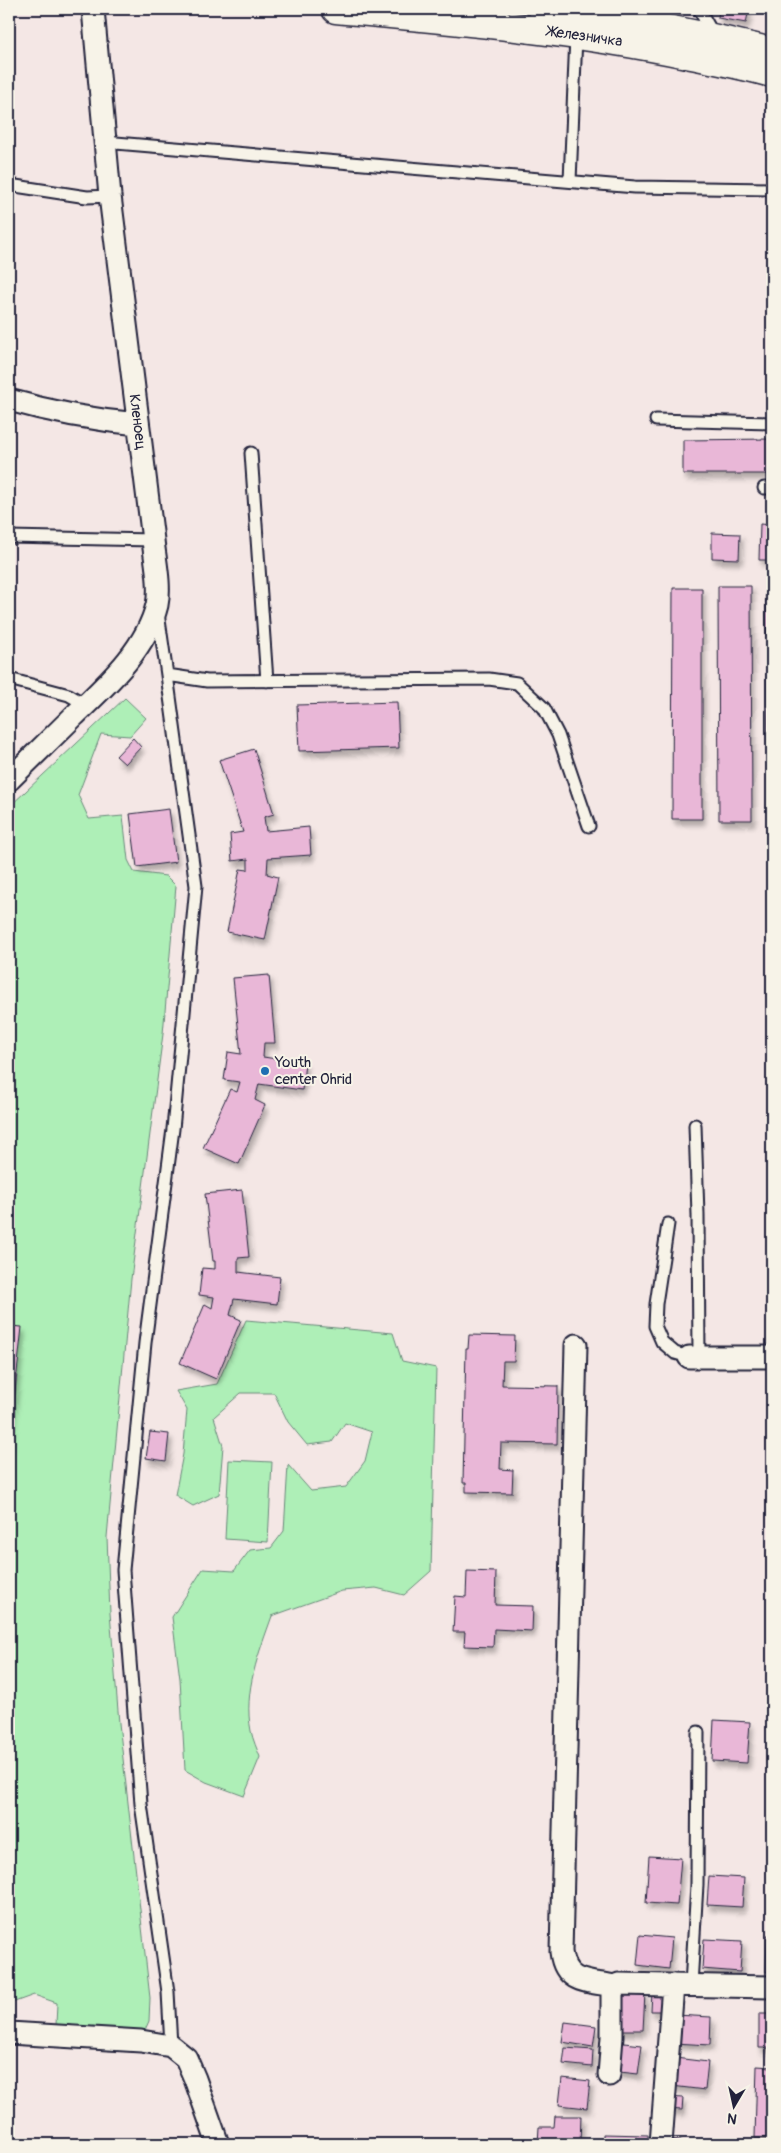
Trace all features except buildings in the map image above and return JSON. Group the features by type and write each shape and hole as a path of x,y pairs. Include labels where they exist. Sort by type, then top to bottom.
{"main road":[{"name":"Железничка","path":"336,9 525,28 642,44 772,73"},
{"name":"Железничка","path":"555,10 612,18 715,38 772,52"}],"street":[{"name":"Кленоец","path":"9,780 113,678 145,633 157,604 158,584 110,196 92,9"},
{"path":"9,400 45,411 138,424"},
{"path":"576,1345 562,1965 574,1979 615,1986 619,1984 772,1987"},
{"path":"694,1357 772,1357"},
{"path":"661,2144 682,1985"},
{"path":"609,2074 612,2037 612,1990 615,1986"},
{"path":"9,2033 141,2041 171,2046 186,2058 218,2144"}],"lane":[{"path":"699,9 715,38"},
{"path":"570,181 576,35"},
{"path":"104,142 635,187 772,189"},
{"path":"9,185 87,197 110,196"},
{"path":"656,420 772,422"},
{"path":"251,453 267,681"},
{"path":"9,537 153,540"},
{"path":"157,604 196,886 173,1129 145,1344 123,1570 141,1804 168,1992 171,2046"},
{"path":"167,675 207,681 488,680 516,683 544,708 558,735 589,826"},
{"path":"9,678 69,695 86,704"},
{"path":"668,1224 656,1304 655,1326 662,1342 675,1353 694,1357 698,1215 695,1124"},
{"path":"682,1985 697,1886 698,1732"}],"green space":[{"path":"125,698 146,718 130,736 101,734 78,795 89,819 123,816 128,860 134,872 166,876 176,886 163,1034 131,1279 107,1537 110,1613 119,1723 150,1998 149,2021 145,2030 56,2025 57,2003 34,1995 9,2004 9,807"},
{"path":"246,1320 393,1333 402,1361 436,1368 431,1571 404,1595 376,1588 342,1591 272,1616 258,1658 251,1687 249,1716 251,1731 260,1757 244,1796 206,1782 185,1770 180,1679 172,1617 203,1569 234,1571 250,1550 271,1548 284,1531 288,1465 311,1491 346,1487 365,1461 372,1432 345,1423 332,1442 307,1445 288,1422 274,1393 241,1393 214,1417 223,1446 219,1494 193,1506 175,1495 183,1454 187,1410 176,1391 217,1384"},
{"path":"229,1460 272,1462 268,1542 225,1539"}],"place":[{"name":"Youth center Ohrid","path":"265,1071"}]}
